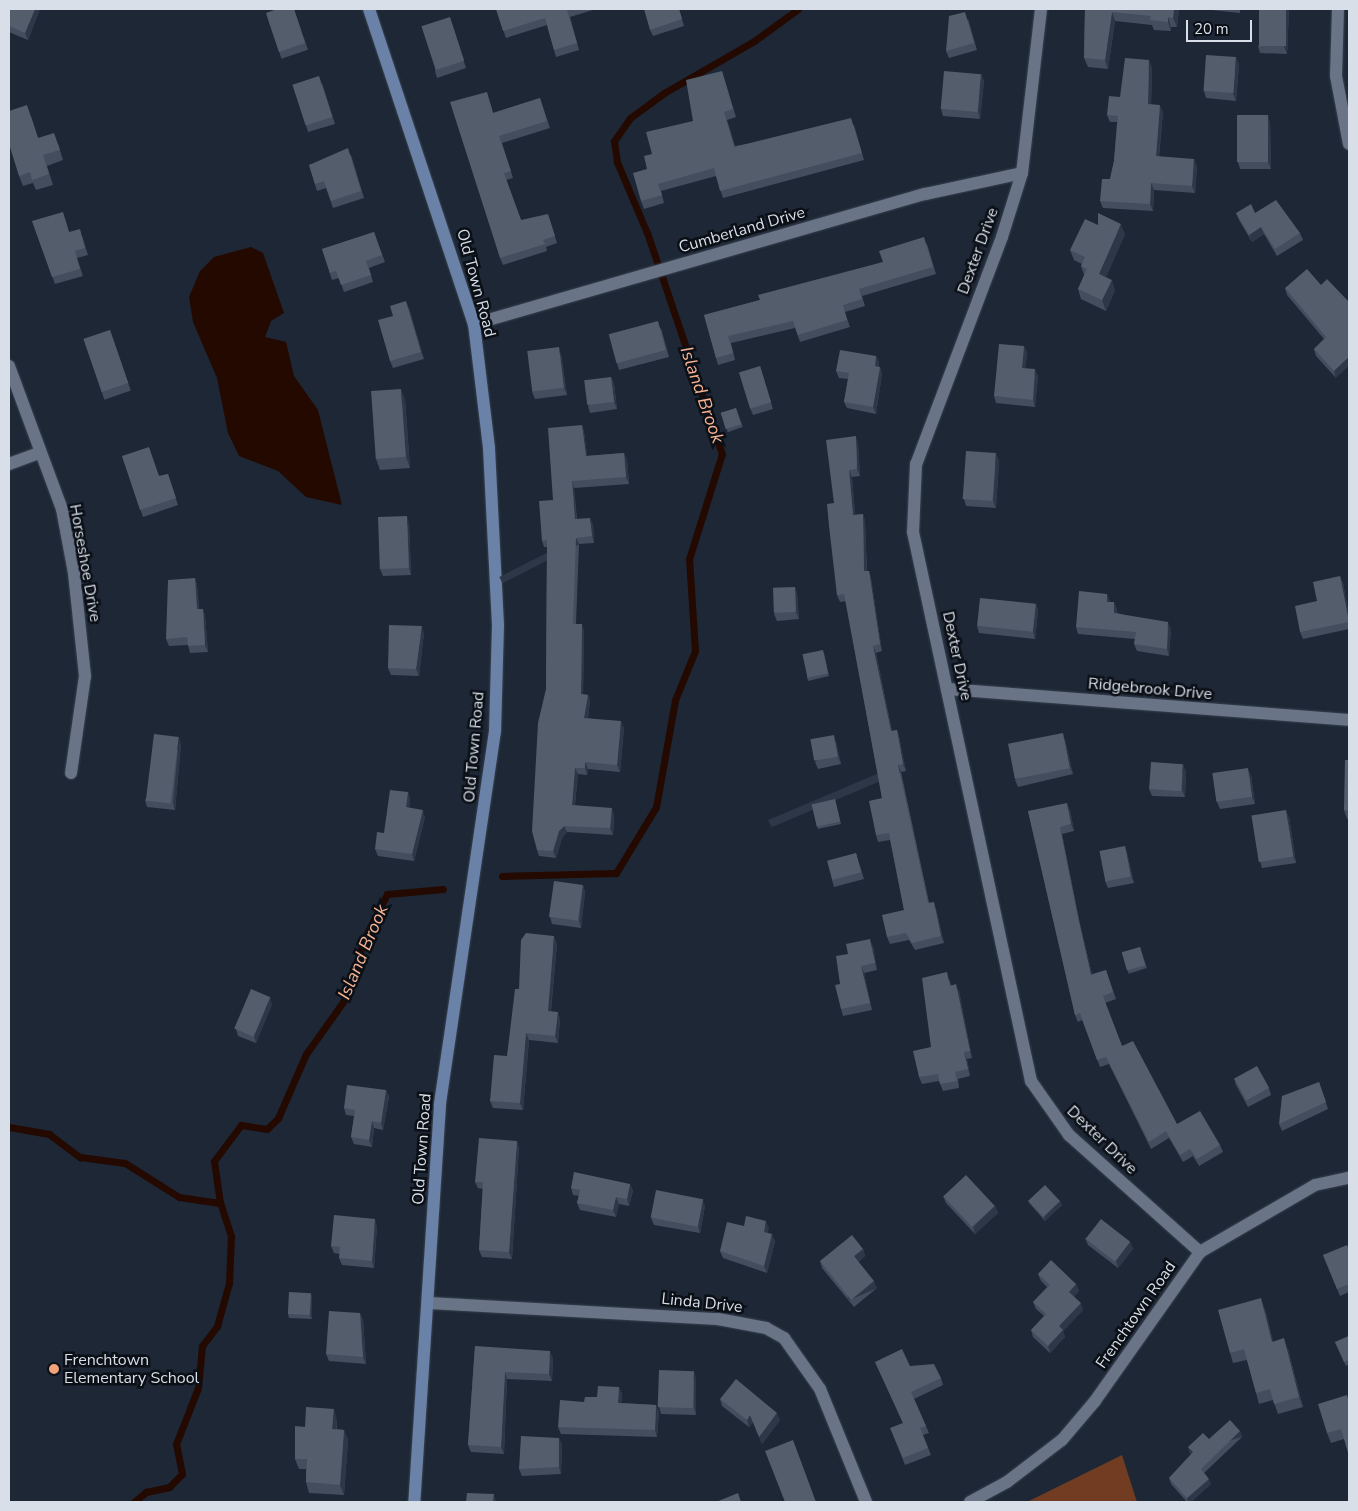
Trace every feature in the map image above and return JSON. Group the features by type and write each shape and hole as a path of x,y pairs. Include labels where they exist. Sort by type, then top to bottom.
{"main road":[{"name":"Old Town Road","path":"369,9 474,324 489,448 496,586 495,731 440,1104 429,1303 414,1502"}],"street":[{"name":"Dexter Drive","path":"1041,9 1022,173 1002,237 916,464 913,532 1031,1080 1068,1135 1200,1252"},
{"path":"1338,9 1336,76 1349,144"},
{"name":"Cumberland Drive","path":"474,324 925,194 1022,173"},
{"name":"Horseshoe Drive","path":"9,366 40,454 62,509 85,676 70,773"},
{"path":"9,464 40,454"},
{"name":"Ridgebrook Drive","path":"947,689 1349,720"},
{"name":"Frenchtown Road","path":"970,1502 1007,1482 1062,1440 1095,1402 1200,1252 1314,1185 1349,1178"},
{"name":"Linda Drive","path":"429,1303 699,1317 766,1328 784,1338 816,1382 866,1502"}],"shaded area":[{"path":"251,247 263,253 284,313 271,321 265,337 286,342 294,376 318,410 342,505 306,497 278,471 239,456 228,433 217,378 193,322 189,297 200,271 214,257"},
{"path":"1122,1455 1137,1502 1027,1502"}],"building":[{"path":"9,9 35,9 25,33 9,26"},
{"path":"277,9 294,9 305,43 279,52 266,13"},
{"path":"496,9 571,9 567,10 577,43 554,50 545,18 503,31"},
{"path":"644,9 679,9 682,19 650,30"},
{"path":"1085,9 1174,9 1173,18 1168,17 1168,22 1150,20 1151,16 1112,12 1105,60 1084,58"},
{"path":"1259,9 1286,9 1286,46 1259,46"},
{"path":"965,12 974,43 946,51 949,16"},
{"path":"450,17 464,61 436,70 421,26"},
{"path":"1206,55 1236,57 1233,93 1203,91"},
{"path":"1125,58 1149,60 1148,104 1160,105 1156,156 1194,159 1192,186 1151,183 1150,204 1100,201 1102,179 1110,179 1114,161 1118,116 1107,115 1109,96 1120,97"},
{"path":"722,71 733,109 724,112 734,147 851,118 862,153 720,191 714,168 658,184 662,195 641,201 633,173 647,169 644,156 652,154 646,132 693,121 686,80"},
{"path":"944,71 981,74 978,112 941,109"},
{"path":"319,76 332,117 306,126 292,85"},
{"path":"487,92 493,113 540,98 547,121 499,136 511,171 504,173 521,220 548,214 555,236 543,240 545,244 500,258 450,102"},
{"path":"27,105 38,138 54,133 60,150 43,155 49,174 32,180 30,172 19,176 9,144 9,111"},
{"path":"1237,115 1268,115 1268,162 1237,162"},
{"path":"348,148 361,191 331,201 324,181 315,184 309,165"},
{"path":"1276,200 1300,233 1275,249 1261,227 1249,235 1236,213 1251,204 1255,213"},
{"path":"63,212 69,232 80,229 85,248 75,251 80,269 52,277 32,221"},
{"path":"1098,213 1121,224 1099,274 1112,280 1102,300 1078,289 1087,269 1081,266 1085,257 1070,250 1085,219 1098,225"},
{"path":"374,232 382,255 366,261 371,275 341,285 336,271 330,273 322,249"},
{"path":"924,237 933,267 859,289 862,299 843,305 847,320 798,335 793,321 728,336 733,353 716,358 704,315 760,300 758,295 883,262 879,251"},
{"path":"1307,269 1321,285 1327,279 1349,302 1349,357 1334,371 1314,349 1326,337 1285,288"},
{"path":"406,301 421,352 390,361 378,320 393,316 390,306"},
{"path":"658,321 666,350 617,363 609,334"},
{"path":"110,330 128,383 102,392 84,339"},
{"path":"999,344 1024,346 1022,368 1035,369 1033,400 994,396"},
{"path":"559,347 564,388 532,392 527,351"},
{"path":"840,350 876,356 875,366 880,367 873,407 844,402 849,373 836,371"},
{"path":"760,366 771,402 750,409 739,372"},
{"path":"611,377 614,402 587,405 584,380"},
{"path":"401,389 406,457 376,459 371,391"},
{"path":"736,408 741,424 726,429 721,413"},
{"path":"582,425 586,456 624,453 626,477 572,481 575,519 590,518 592,536 576,538 573,624 582,624 581,694 588,695 584,718 621,721 617,765 585,762 585,768 575,768 572,805 612,808 610,828 564,826 559,831 553,851 537,850 532,831 538,723 546,689 547,540 542,541 539,501 553,500 548,428"},
{"path":"856,436 857,469 849,470 853,515 863,514 864,571 869,571 880,644 873,646 891,731 897,730 903,764 898,765 928,903 934,902 941,936 912,943 906,933 887,937 882,915 904,910 889,833 876,835 869,801 882,798 844,594 837,595 829,526 827,504 834,503 826,440"},
{"path":"149,447 159,476 168,474 176,498 140,510 122,456"},
{"path":"966,451 996,453 993,501 963,499"},
{"path":"407,516 409,568 380,569 378,517"},
{"path":"1340,576 1349,622 1300,632 1295,606 1317,601 1313,582"},
{"path":"195,578 197,609 203,609 205,645 188,646 187,637 166,639 168,580"},
{"path":"795,587 796,612 774,613 773,588"},
{"path":"1079,591 1107,594 1107,602 1114,602 1114,613 1168,622 1167,649 1134,644 1136,632 1076,627"},
{"path":"980,598 1036,604 1033,632 977,626"},
{"path":"389,625 422,626 416,669 388,668"},
{"path":"823,650 828,673 807,678 802,654"},
{"path":"1063,733 1070,768 1015,779 1008,744"},
{"path":"154,734 179,737 171,804 146,801"},
{"path":"834,735 838,757 814,761 810,739"},
{"path":"1345,760 1349,760 1349,811 1344,810"},
{"path":"1151,762 1183,764 1181,791 1149,789"},
{"path":"1248,768 1252,797 1216,802 1212,773"},
{"path":"390,790 408,792 406,807 423,810 412,854 375,849 377,832 384,833"},
{"path":"835,799 840,821 817,827 812,804"},
{"path":"1067,803 1071,824 1060,827 1091,975 1106,970 1113,992 1103,996 1122,1046 1133,1041 1177,1124 1200,1111 1220,1145 1197,1159 1190,1149 1180,1155 1166,1131 1149,1142 1106,1057 1097,1060 1080,1013 1075,1015 1028,811"},
{"path":"1286,810 1293,856 1259,862 1251,815"},
{"path":"1125,846 1131,876 1105,881 1099,851"},
{"path":"856,853 861,872 832,880 827,861"},
{"path":"554,881 583,885 578,921 549,917"},
{"path":"526,933 554,936 548,1011 558,1012 555,1036 526,1033 520,1103 490,1101 494,1055 507,1056 515,989 519,989 521,940"},
{"path":"870,939 875,963 861,966 870,1003 841,1009 835,985 840,984 836,956 848,954 846,944"},
{"path":"1140,947 1145,965 1127,971 1122,952"},
{"path":"947,972 950,986 956,984 970,1051 964,1052 968,1069 955,1072 957,1081 940,1084 938,1074 919,1077 913,1051 931,1047 922,978"},
{"path":"251,989 270,997 254,1037 234,1029"},
{"path":"1257,1066 1269,1088 1246,1100 1234,1079"},
{"path":"1319,1082 1326,1102 1279,1124 1282,1096"},
{"path":"347,1085 386,1090 381,1123 372,1121 369,1140 351,1137 355,1110 344,1108"},
{"path":"479,1138 517,1141 509,1252 479,1250 483,1182 475,1182"},
{"path":"574,1172 630,1184 627,1199 616,1197 613,1210 577,1203 580,1190 571,1188"},
{"path":"966,1175 995,1206 972,1227 943,1196"},
{"path":"1045,1185 1060,1201 1043,1217 1028,1201"},
{"path":"656,1190 703,1199 698,1227 651,1217"},
{"path":"334,1215 375,1219 372,1261 339,1258 340,1247 331,1246"},
{"path":"746,1216 766,1221 764,1232 772,1234 764,1266 720,1251 727,1222 744,1226"},
{"path":"1101,1219 1130,1242 1115,1261 1086,1239"},
{"path":"852,1235 863,1249 854,1256 874,1281 851,1300 820,1261"},
{"path":"1347,1245 1349,1250 1349,1284 1337,1289 1323,1255"},
{"path":"1051,1260 1076,1284 1069,1292 1081,1303 1059,1326 1063,1330 1048,1346 1031,1330 1046,1314 1033,1302 1050,1285 1038,1274"},
{"path":"289,1292 311,1293 310,1315 288,1314"},
{"path":"1261,1298 1272,1342 1284,1338 1299,1397 1274,1404 1270,1389 1256,1393 1244,1349 1230,1353 1218,1310"},
{"path":"329,1311 360,1313 363,1357 326,1354"},
{"path":"1349,1336 1349,1360 1344,1362 1335,1342"},
{"path":"475,1346 550,1351 549,1374 505,1372 501,1447 468,1445"},
{"path":"902,1349 910,1366 934,1364 941,1378 911,1392 926,1426 920,1428 928,1448 903,1458 890,1428 903,1423 875,1362"},
{"path":"659,1370 694,1371 693,1408 658,1407"},
{"path":"736,1379 777,1413 759,1437 750,1415 747,1420 720,1399"},
{"path":"598,1386 619,1387 618,1403 656,1405 655,1430 558,1427 560,1400 584,1402 585,1397 597,1397"},
{"path":"1347,1395 1349,1402 1349,1456 1341,1429 1327,1433 1318,1404"},
{"path":"306,1407 334,1409 332,1429 344,1430 340,1485 306,1482 307,1459 295,1459 295,1426 305,1427"},
{"path":"1230,1420 1240,1431 1201,1469 1209,1479 1187,1498 1169,1478 1193,1452 1188,1447 1203,1433 1209,1439"},
{"path":"521,1436 559,1438 559,1467 519,1469"},
{"path":"793,1440 816,1502 785,1502 765,1451"},
{"path":"467,1493 494,1494 493,1502 466,1502"},
{"path":"738,1493 741,1502 716,1502"}],"waterway":[{"name":"Island Brook","path":"502,876 616,873 656,807 675,700 695,651 689,559 722,454 647,233 617,162 614,141 630,118 664,93 754,41 798,9"},
{"name":"Island Brook","path":"134,1502 146,1492 169,1487 182,1474 176,1444 198,1388 202,1346 217,1326 229,1283 231,1236 220,1203 214,1161 241,1125 267,1129 278,1118 306,1054 343,1002 365,937 387,894 443,889"},
{"path":"9,1127 49,1134 80,1157 125,1163 179,1197 220,1203"}],"place":[{"name":"Frenchtown Elementary School","path":"54,1369"}]}
